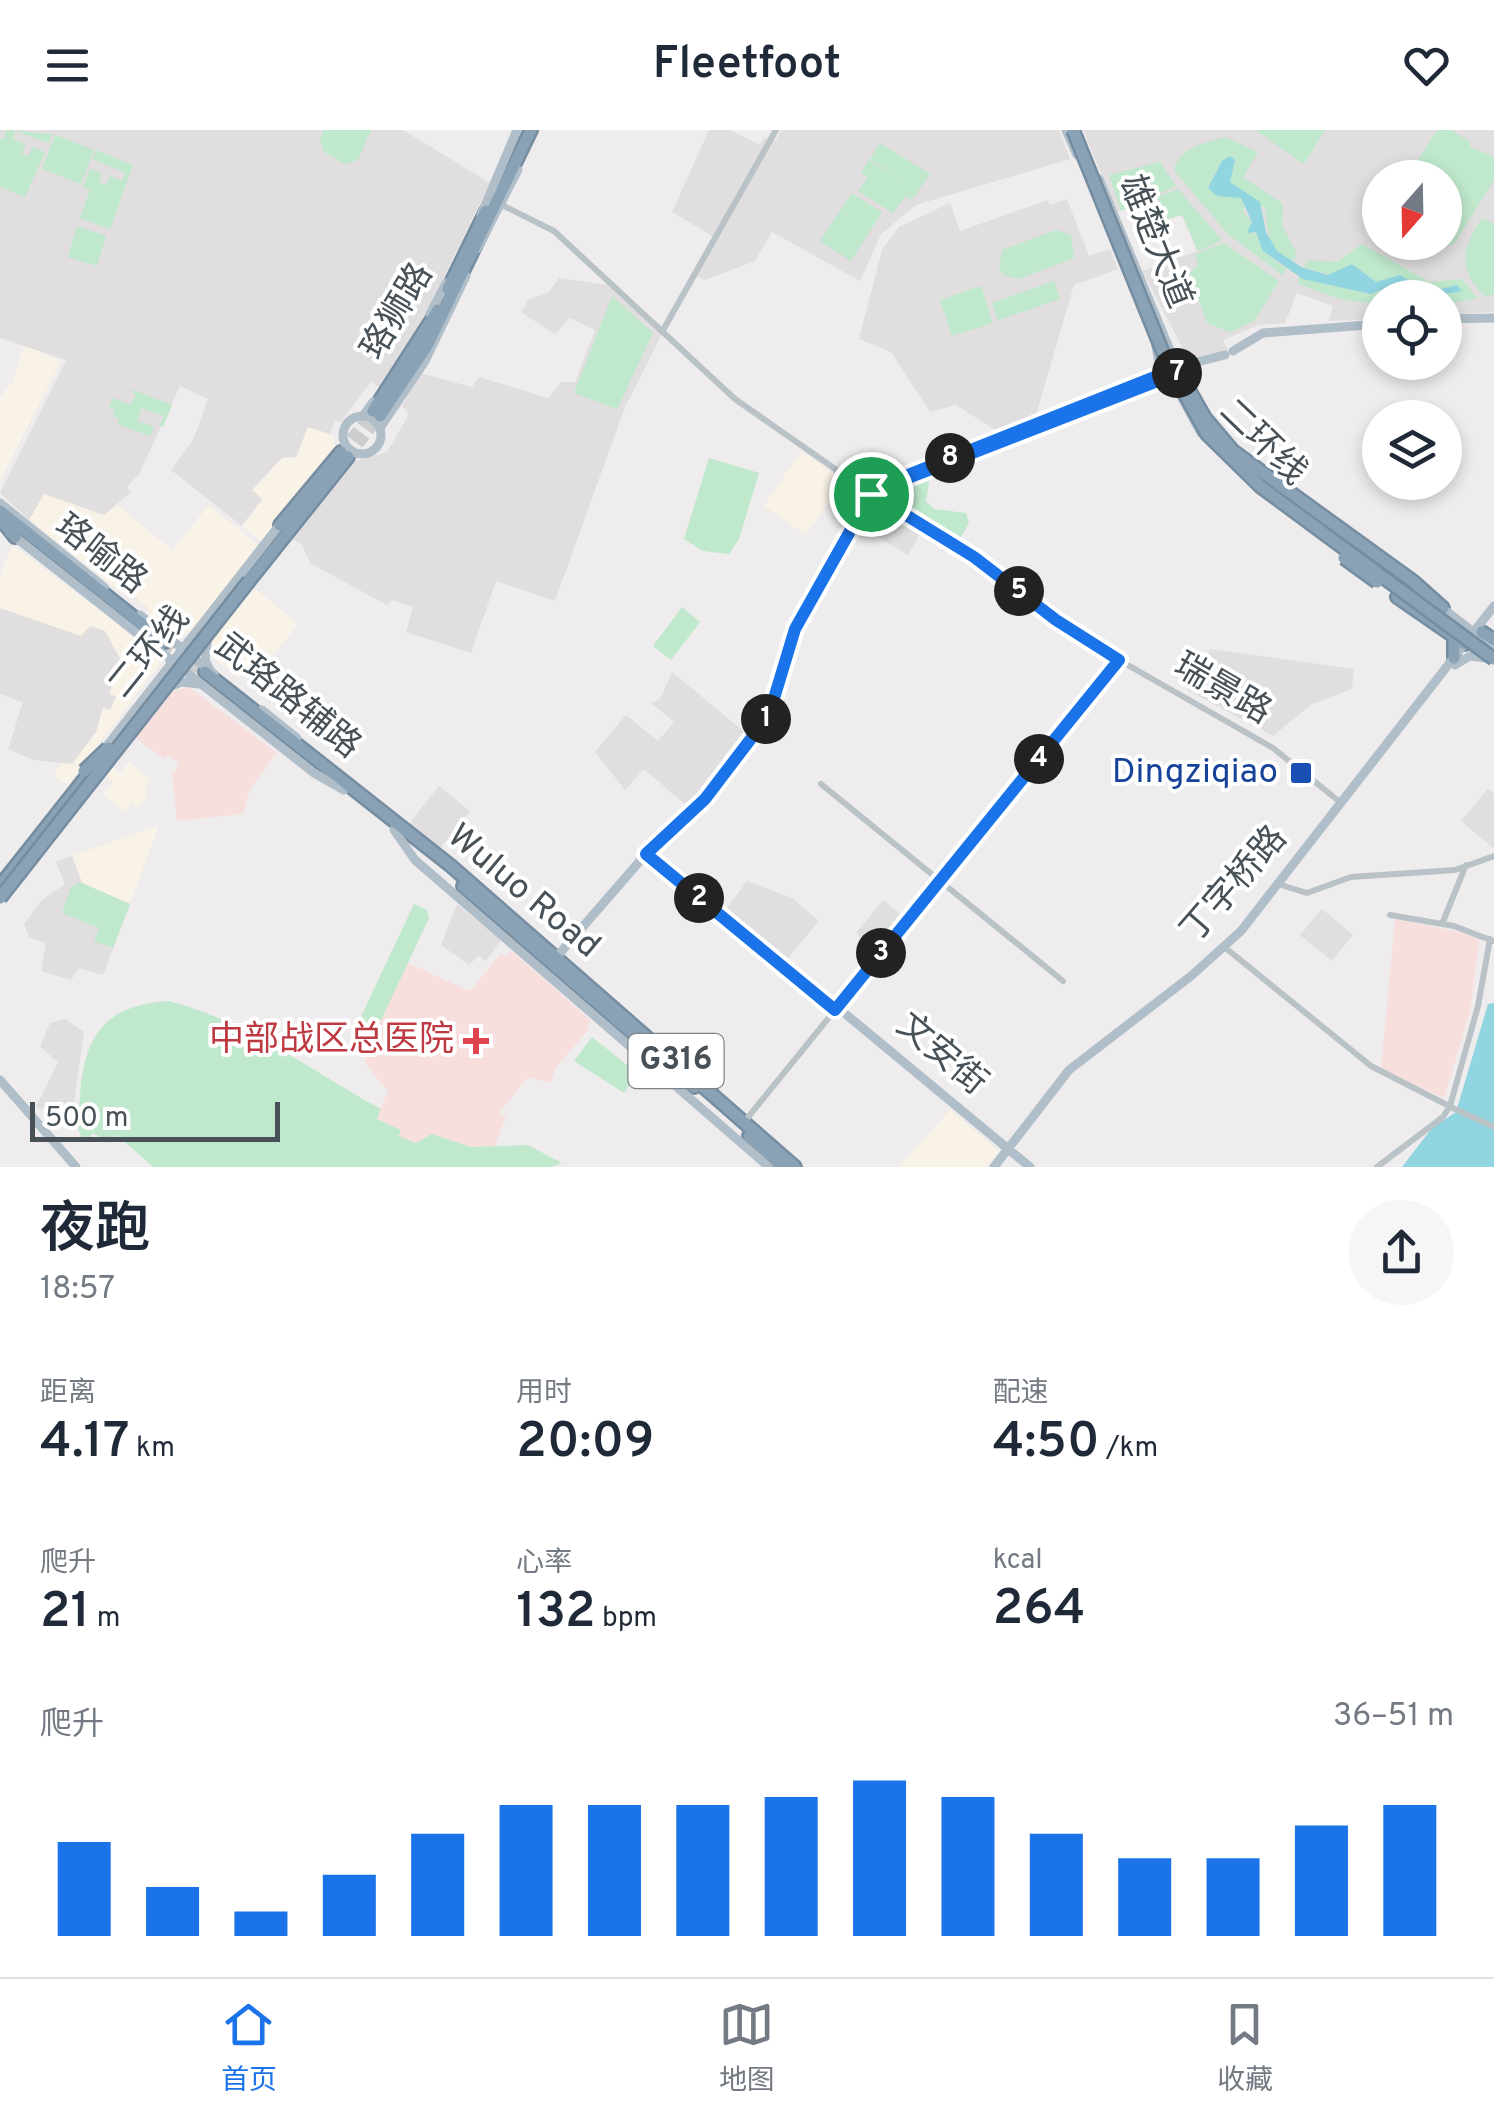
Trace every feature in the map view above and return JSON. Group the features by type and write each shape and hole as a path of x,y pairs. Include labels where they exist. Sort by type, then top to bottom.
{"highway":[{"path":"375,417 419,360 476,230 527,130"},
{"path":"375,417 414,359 464,264 476,252 527,130"},
{"path":"1074,130 1173,368 1204,420 1244,464 1492,654"},
{"name":"二环线","path":"1074,130 1180,391 1214,442 1261,486 1492,654"},
{"path":"1173,368 1205,418 1233,451 1414,582 1443,608"},
{"path":"280,526 347,452"},
{"path":"270,552 347,452"},
{"name":"二环线","path":"0,891 347,452"},
{"path":"1261,486 1329,546 1463,643 1454,661"},
{"path":"1,517 33,529"},
{"path":"1,517 15,537"},
{"name":"珞喻路","path":"1,517 162,643"},
{"name":"二环线","path":"0,891 104,754 270,552"},
{"path":"1485,623 1492,654"},
{"name":"Wuluo Road","path":"203,675 518,924 783,1167"},
{"path":"57,822 133,729"},
{"path":"71,790 97,755 104,754"},
{"name":"Wuluo Road","path":"350,790 794,1167"},
{"path":"505,904 518,924"},
{"path":"470,905 496,916"}],"main road":[{"name":"珞狮路","path":"476,252 502,205 527,130"},
{"path":"1074,130 1155,340 1160,368 1153,378"},
{"name":"珞狮路","path":"375,417 397,405 425,361 464,264"},
{"name":"珞狮路","path":"375,417 381,393 464,264"},
{"path":"1462,321 1494,320"},
{"path":"556,961 649,854 709,802 772,717 797,632 873,496 890,482 1173,368 1230,354 1264,333 1362,326"},
{"path":"1155,340 1213,428 1238,455 1443,608 1485,623 1463,643"},
{"path":"873,496 898,482 1173,368 1230,354"},
{"path":"1173,368 1201,432 1228,462 1463,643 1492,654"},
{"path":"375,417 376,448 347,452 346,424 375,417"},
{"path":"0,503 162,643"},
{"path":"187,652 209,634 270,552 280,526"},
{"path":"15,537 162,643"},
{"path":"0,891 71,790 187,652 198,630 270,552"},
{"path":"162,643 198,630"},
{"path":"162,684 203,675 209,634"},
{"path":"0,891 133,729 162,684 162,643"},
{"name":"武珞路辅路","path":"162,643 187,652 203,675"},
{"name":"武珞路辅路","path":"162,643 176,666 203,675"},
{"path":"1454,661 1492,654"},
{"name":"丁字桥路","path":"996,1167 1069,1070 1206,963 1241,930 1454,661"},
{"name":"丁字桥路","path":"1008,1151 1072,1073 1228,950 1454,661"},
{"path":"394,830 408,853 769,1167"},
{"name":"文安街","path":"649,854 1027,1167"},
{"path":"0,1080 76,1167"},
{"path":"0,1089 68,1167"}],"street":[{"path":"662,332 776,130"},
{"name":"瑞景路","path":"502,205 564,239 763,423 974,557 1056,620 1273,748 1340,802"},
{"path":"744,1122 1119,660"},
{"path":"821,784 1064,981"},
{"path":"1279,885 1307,893 1366,874 1466,866 1494,856"},
{"path":"1442,924 1466,866"},
{"path":"1377,1167 1444,1117 1451,1107 1492,940 1442,924 1390,915"},
{"path":"1228,950 1371,1066 1494,1127"}],"shaded area":[{"path":"0,130 403,130 490,183 409,347 379,387 371,382 341,422 335,421 330,434 308,427 296,457 282,458 252,490 262,499 242,526 171,470 193,440 208,399 180,386 139,474 127,487 131,492 104,515 44,494 29,520 0,493 66,360 0,338"},
{"path":"709,130 730,130 760,145 765,137 775,141 781,130 1059,130 1070,159 916,205 881,234 860,281 772,232 755,261 705,280 695,276 714,237 672,212"},
{"path":"1083,130 1494,130 1494,312 1462,314 1462,280 1362,280 1362,320 1329,321 1333,306 1297,293 1285,323 1259,325 1223,340 1229,351 1206,359 1186,354 1142,271 1197,251 1182,215 1167,219 1155,195 1117,212"},
{"path":"1067,199 1089,256 1110,249 1118,269 1074,285 1035,418 1000,433 956,405 930,412 891,352 859,339 882,250 899,227 950,203 960,231 1048,200 1050,205"},
{"path":"559,278 609,285 663,332 625,407 555,601 496,581 471,653 406,632 413,607 392,600 387,605 310,563 302,545 292,538 352,462 387,452 409,414 402,406 420,373 472,387 479,377 548,398 561,382 575,382 595,330 570,318 555,334 521,312 529,299 548,293"},
{"path":"24,345 61,361 0,481 0,397 13,381"},
{"path":"308,426 334,437 335,447 262,542 242,526 262,500 252,491"},
{"path":"801,451 844,480 806,535 764,506"},
{"path":"43,493 104,515 116,504 172,550 209,505 259,546 189,634 174,636 146,613 149,608 128,592 124,595 29,520"},
{"path":"880,505 923,529 908,555 859,526 869,509"},
{"path":"12,545 109,617 153,653 160,664 68,785 53,776 64,761 72,763 103,707 116,696 109,694 105,631 90,627 82,637 0,608 0,577"},
{"path":"253,587 298,624 270,659 260,652 239,678 204,651 204,645"},
{"path":"0,608 81,636 90,626 105,631 123,664 111,688 110,694 116,697 110,710 103,708 96,732 72,764 33,760 8,749 23,702 0,694"},
{"path":"1210,649 1354,669 1352,689 1312,704 1273,736 1187,690"},
{"path":"672,672 747,734 696,805 687,806 644,769 625,790 595,752 626,715 658,741 674,722 651,703 660,699"},
{"path":"187,686 277,753 250,789 243,814 177,821 172,774 180,764 168,755 164,759 135,738 172,692"},
{"path":"129,762 152,781 144,786 148,795 138,808 131,804 126,813 103,795 113,782 106,776 109,772 113,767 120,773"},
{"path":"439,786 470,811 439,849 408,825"},
{"path":"1488,789 1494,794 1494,849 1461,821"},
{"path":"159,825 130,904 80,882 72,856"},
{"path":"72,856 83,885 130,904 103,975 79,968 71,980 41,971 46,943 29,937 24,924 42,900 65,884 56,862"},
{"path":"747,881 792,898 819,921 786,960 727,908"},
{"path":"883,900 903,916 877,950 856,933"},
{"path":"457,904 501,940 486,961 478,956 469,965 441,945"},
{"path":"1322,909 1353,935 1332,961 1300,935"},
{"path":"1395,919 1480,936 1470,1012 1444,1098 1381,1069"},
{"name":"中部战区总医院","path":"512,951 590,1020 587,1031 556,1068 550,1083 528,1077 499,1113 506,1117 495,1146 471,1147 432,1134 416,1143 399,1136 400,1129 376,1119 388,1092 365,1063 366,1051 408,963 470,991 501,953 506,957"},
{"path":"65,1019 84,1032 74,1102 40,1109 36,1107 58,1062 40,1047 50,1023"},
{"path":"950,1110 999,1151 986,1167 898,1167"}],"green space":[{"path":"6,130 52,134 49,143 15,131 13,139 25,144 22,154 29,156 32,147 45,152 25,197 0,187 0,138 4,139"},
{"path":"324,130 371,130 358,160 345,164 325,153 320,141"},
{"path":"1257,130 1325,130 1304,164 1257,131"},
{"path":"1437,130 1451,130 1470,142 1470,147 1494,157 1494,180 1462,231 1462,160 1418,160"},
{"path":"55,135 94,150 81,184 42,169"},
{"path":"1225,137 1258,152 1243,177 1283,204 1282,225 1296,252 1295,260 1275,248 1265,208 1232,184 1220,164 1208,188 1220,196 1232,194 1243,200 1244,213 1252,222 1248,233 1257,233 1263,251 1286,269 1282,275 1228,234 1174,170 1187,151"},
{"path":"880,143 930,174 912,200 906,196 893,213 858,191 868,177 861,172 869,160 906,182 870,159"},
{"path":"96,150 133,165 110,229 80,218 90,190 83,187 90,169 102,173 99,183 106,185 110,176 122,181 126,173 93,159"},
{"path":"1160,162 1176,186 1121,211 1109,175"},
{"path":"1178,189 1222,240 1198,251 1182,215 1167,219 1157,197"},
{"path":"852,193 882,212 851,261 820,241"},
{"path":"1482,218 1494,224 1494,294 1486,297 1470,278 1465,259"},
{"path":"77,226 106,236 97,266 68,257"},
{"path":"1056,230 1071,235 1074,258 1019,279 1003,275 999,268 1002,250"},
{"path":"1224,243 1279,281 1254,321 1230,332 1207,323 1190,274 1198,264 1195,254"},
{"path":"1362,244 1362,260 1390,260 1425,280 1409,280 1400,275 1373,280 1352,264 1332,275 1303,268 1308,260 1337,262"},
{"path":"1298,277 1362,292 1362,302 1340,299 1298,284"},
{"path":"1462,279 1477,298 1462,301 1462,280 1451,280"},
{"path":"1054,281 1060,299 998,320 992,303"},
{"path":"981,286 993,323 952,336 940,300"},
{"path":"612,296 653,333 617,409 574,393"},
{"path":"130,389 172,405 163,427 159,426 164,416 141,408 138,421 154,427 150,436 117,424 115,410 109,407 113,398 130,405 136,395"},
{"path":"709,458 759,473 739,539 729,554 703,551 684,539"},
{"path":"930,476 926,501 934,509 966,513 969,523 959,540 890,499 892,489"},
{"path":"682,607 700,622 671,660 653,646"},
{"path":"80,882 130,904 113,948 94,941 99,928 62,913 71,887"},
{"path":"414,904 427,910 429,918 376,1031 358,1023"},
{"path":"169,1001 226,1021 278,1048 381,1109 377,1119 401,1130 399,1136 416,1143 432,1134 471,1147 528,1145 562,1163 550,1167 153,1167 117,1135 110,1143 93,1133 85,1142 79,1132 78,1115 82,1076 93,1041 113,1017 128,1009"},
{"path":"592,1037 637,1073 624,1093 574,1061"}],"water":[{"path":"1230,156 1235,160 1230,182 1260,202 1266,232 1277,251 1303,268 1328,275 1352,264 1373,280 1362,280 1362,292 1303,279 1263,251 1256,232 1247,233 1252,222 1241,198 1217,196 1208,188 1222,161"},
{"path":"1400,275 1409,280 1383,280"},
{"path":"1494,1003 1494,1167 1402,1167 1432,1128 1456,1112 1488,1004"}],"tunnel":[{"path":"341,452 373,411"},
{"path":"348,457 380,416"},
{"path":"162,645 201,676"}],"place":[{"name":"Dingziqiao","path":"1301,773"},
{"name":"中部战区总医院","path":"476,1041"}],"route":[{"path":"1177,368 1178,372 898,482 875,496 974,557 1056,620 1119,660 835,1010 646,854 705,799 769,715 780,690 795,629 871,494 890,482 1177,368"}]}
